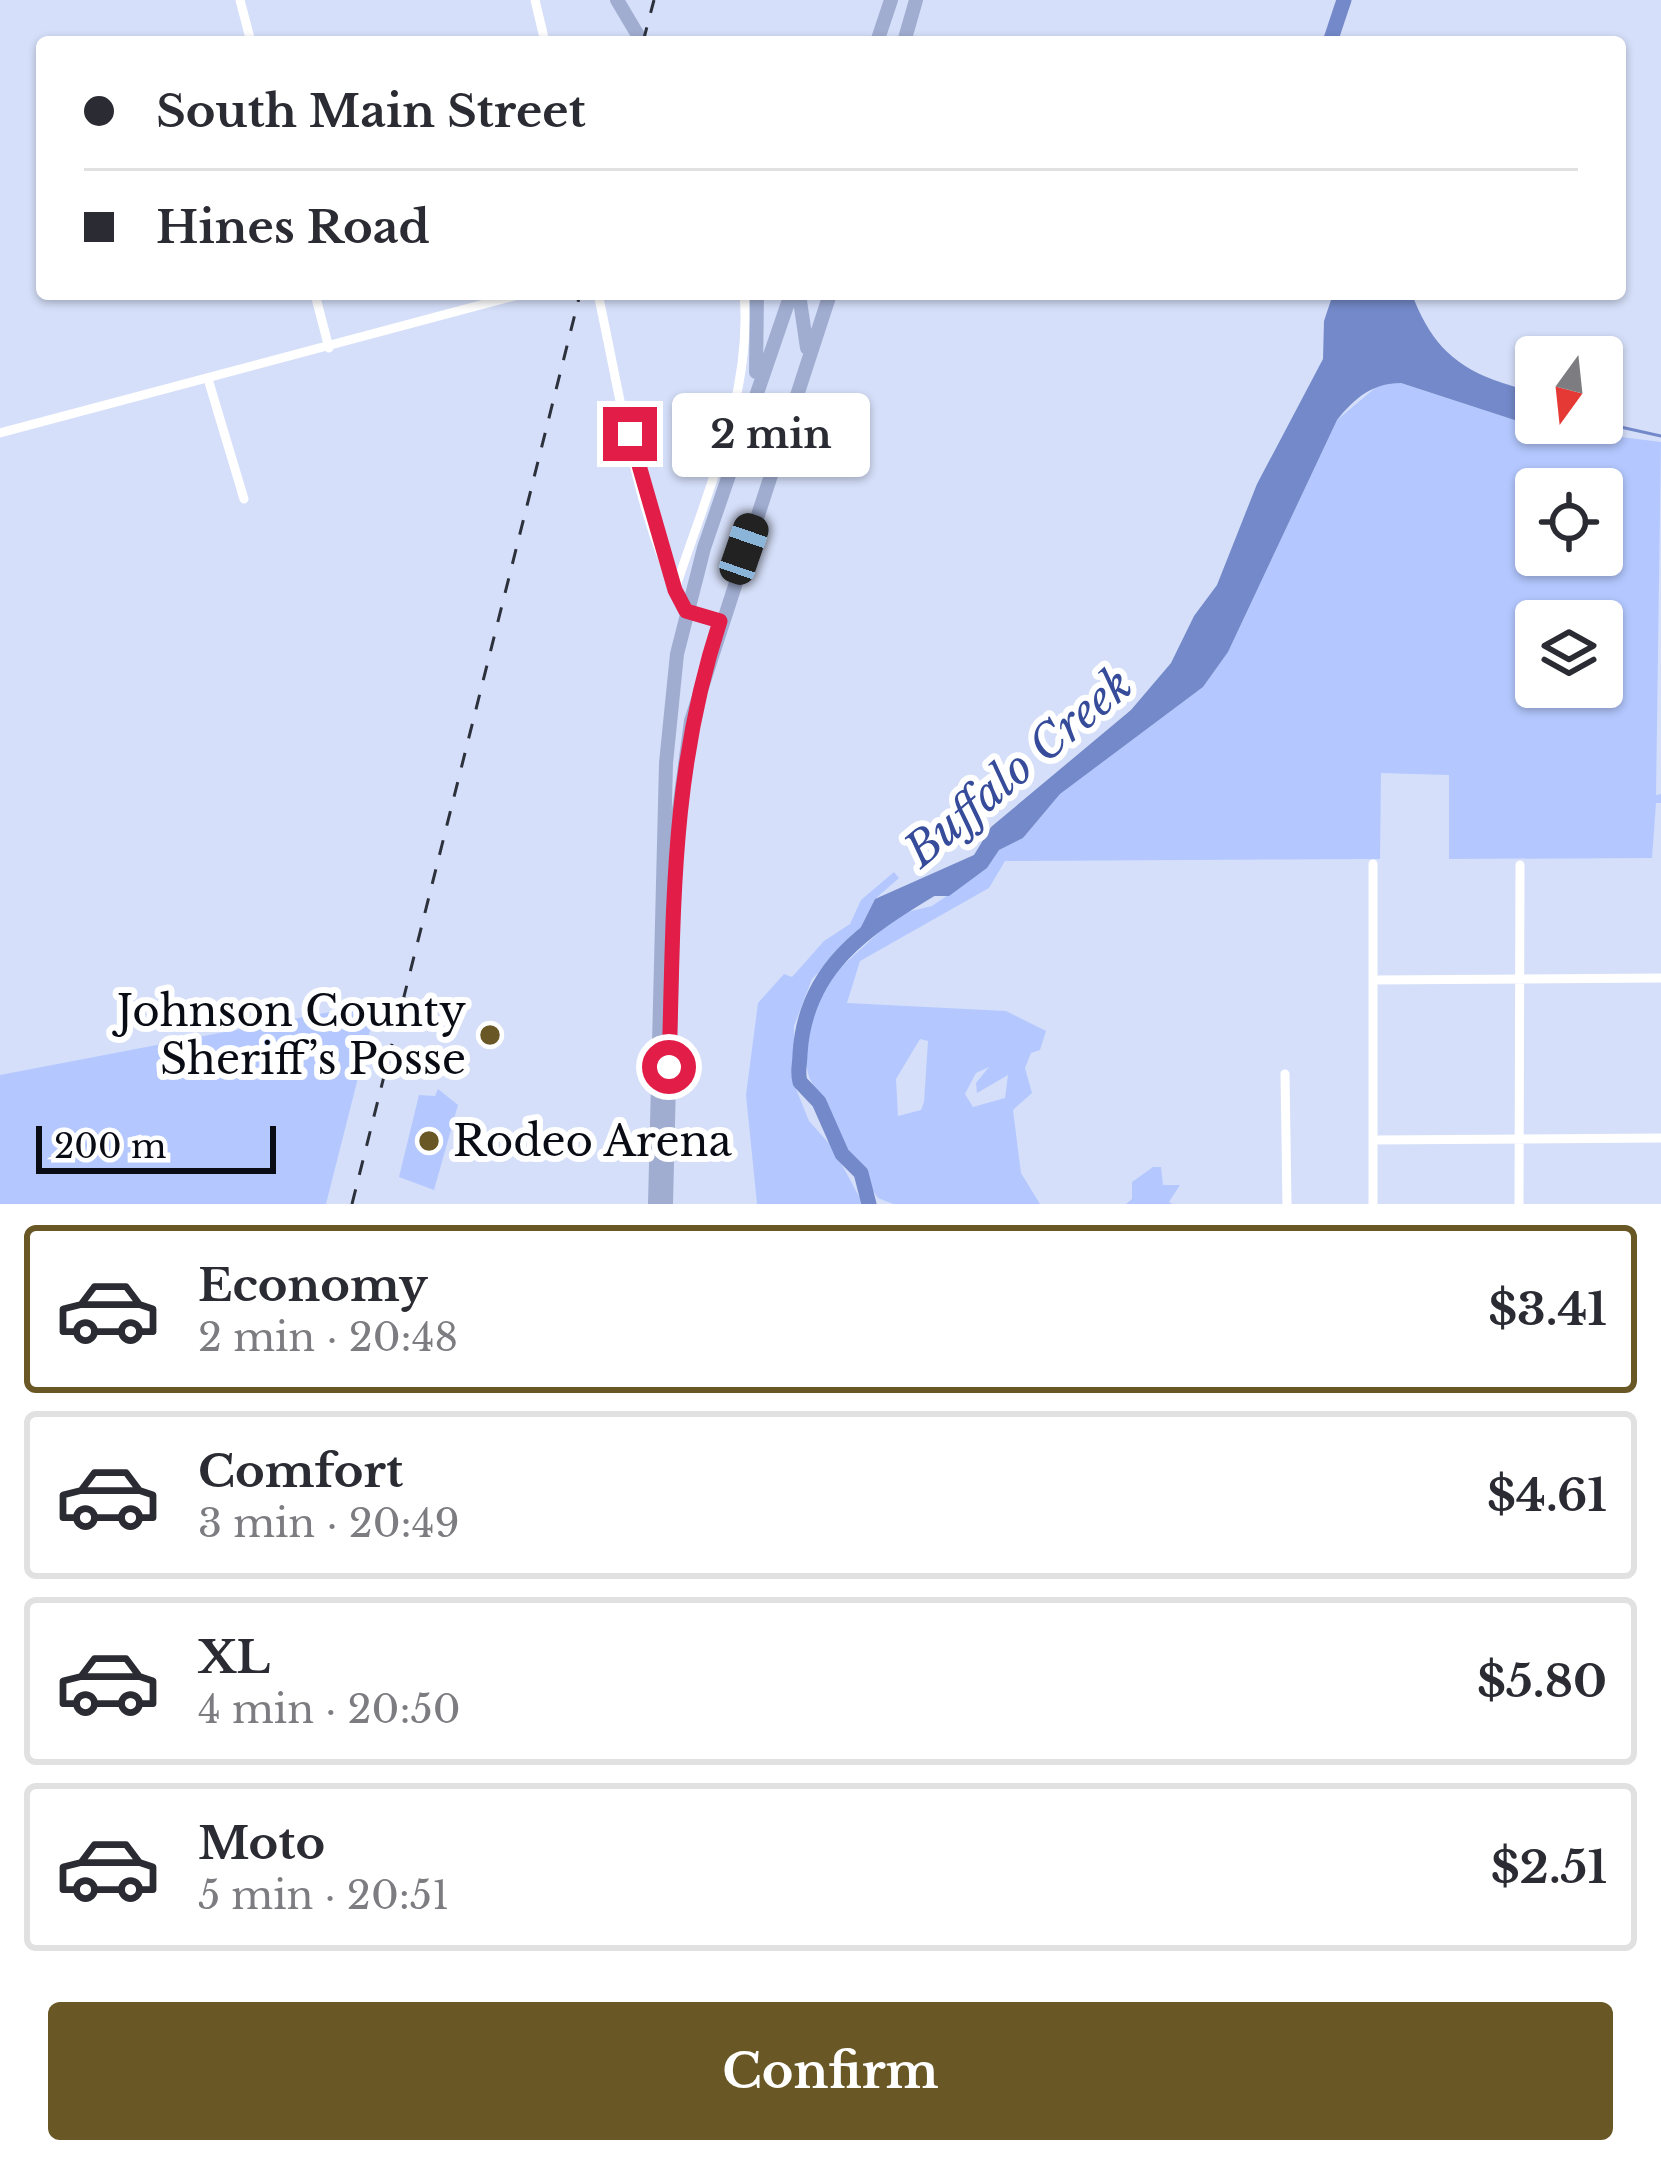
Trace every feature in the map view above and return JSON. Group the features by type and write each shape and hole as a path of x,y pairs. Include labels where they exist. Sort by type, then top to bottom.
{"main road":[{"path":"617,0 638,36"},
{"path":"879,36 891,0"},
{"path":"906,36 916,0"},
{"path":"751,409 761,341 758,300"},
{"path":"665,1204 669,718 686,611 751,409 793,300"},
{"path":"797,300 807,324 806,365"},
{"path":"655,1204 678,796 691,721 828,300"}],"street":[{"path":"240,0 249,36"},
{"path":"535,0 544,36"},
{"path":"316,300 328,348"},
{"path":"0,433 500,300"},
{"path":"599,300 675,590 686,611 720,621"},
{"path":"675,590 740,386 748,336 745,300"},
{"path":"208,379 244,499"},
{"path":"1373,864 1373,1204"},
{"path":"1519,1204 1520,865"},
{"path":"1373,980 1661,978"},
{"path":"1286,1074 1287,1204"},
{"path":"1373,1140 1661,1138"}],"shaded area":[{"path":"1331,300 1415,300 1433,336 1453,357 1478,373 1515,387 1515,420 1401,383 1365,393 1337,420 1228,652 1203,687 1060,794 1023,838 999,850 987,868 949,896 913,896 870,938 859,931 875,899 974,855 991,827 1131,710 1171,663 1194,616 1217,585 1257,484 1323,359 1324,321"},
{"path":"1381,383 1401,383 1515,420 1515,444 1623,444 1623,437 1661,442 1656,795 1661,794 1661,803 1656,803 1652,858 1449,859 1449,775 1381,773 1380,859 1005,861 989,888 860,961 847,1003 1006,1011 1046,1031 1040,1050 1031,1053 1025,1068 1032,1093 1013,1110 1021,1173 1040,1204 893,1204 878,1198 844,1148 805,1060 812,1008 827,980 899,914 932,906 987,868 998,850 1023,838 1060,794 1203,687 1228,652 1337,420","holes":["920,1039 928,1041 924,1102 921,1110 898,1116 896,1079","989,1067 976,1083 977,1093 1008,1075 1005,1098 973,1107 965,1094 976,1073"]},
{"path":"894,872 899,878 875,899 859,931 812,979 794,1026 794,1084 809,1121 833,1148 863,1204 757,1204 746,1095 758,1003 784,974 792,977 824,941 850,924 861,900"},
{"path":"377,1003 326,1204 0,1204 0,1075"},
{"name":"Rodeo Arena","path":"438,1089 458,1105 434,1190 399,1177 419,1095 435,1096"},
{"path":"1153,1167 1161,1167 1163,1185 1180,1185 1169,1202 1173,1204 1126,1204 1132,1199 1132,1182"}],"waterway":[{"name":"Buffalo Creek","path":"1332,36 1344,0"},
{"path":"1623,428 1661,436"},
{"name":"Buffalo Creek","path":"869,1204 861,1173 842,1154 819,1102 800,1082 804,1024 826,974 843,954 884,919 933,888"}],"railway":[{"path":"645,36 654,0"},
{"path":"352,1204 578,300"}],"place":[{"name":"Johnson County Sheriff’s Posse","path":"490,1035"},
{"name":"Rodeo Arena","path":"429,1141"}],"route":[{"path":"630,434 675,590 686,611 720,621 691,721 676,811 669,1067"}]}
